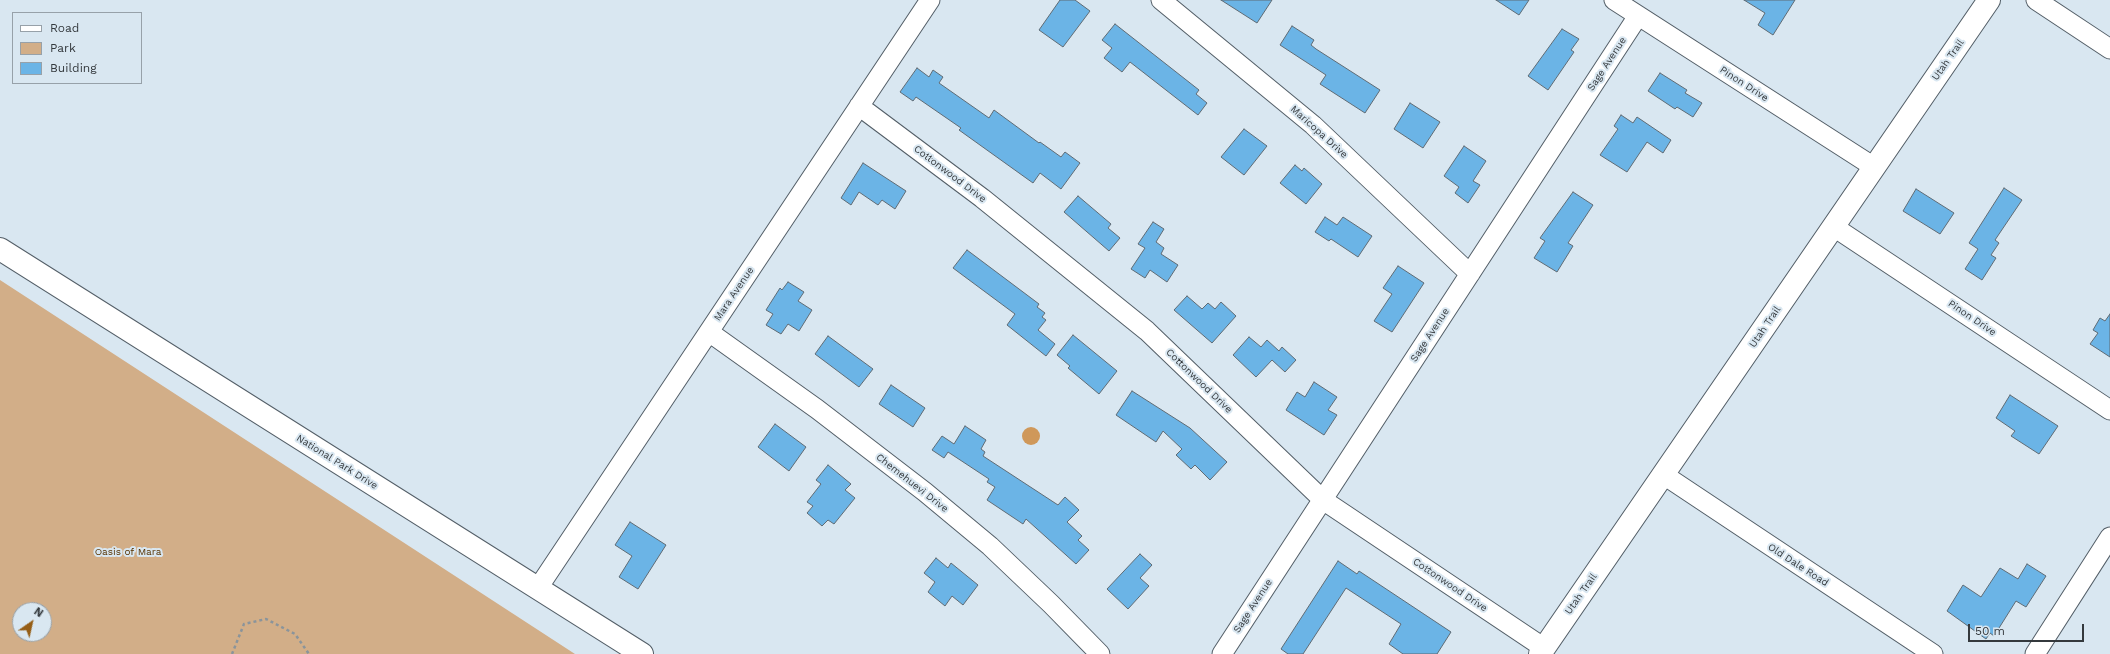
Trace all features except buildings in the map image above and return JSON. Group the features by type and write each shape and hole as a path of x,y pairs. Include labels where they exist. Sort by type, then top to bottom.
{"street":[{"name":"Mara Avenue","path":"538,588 930,0"},
{"name":"Maricopa Drive","path":"1161,0 1313,125 1470,274"},
{"name":"Pinon Drive","path":"1614,0 1874,167"},
{"name":"Utah Trail","path":"1542,651 1990,0"},
{"path":"2036,0 2110,49"},
{"name":"Sage Avenue","path":"1222,654 1324,500 1638,16"},
{"name":"Cottonwood Drive","path":"859,106 982,198 1147,331 1324,500 1542,651"},
{"name":"Pinon Drive","path":"1834,227 2110,410"},
{"name":"National Park Drive","path":"0,244 32,270"},
{"name":"National Park Drive","path":"0,249 642,654"},
{"name":"Chemehuevi Drive","path":"709,332 817,409 925,492 990,546 1051,604 1100,654"},
{"name":"Old Dale Road","path":"1664,475 1933,654"},
{"path":"2035,654 2110,537"}],"path":[{"path":"232,654 244,624 266,619 295,634 309,654"}],"green space":[{"name":"Oasis of Mara","path":"0,280 575,654 0,654"}],"shaded area":[{"path":"1031,427 1037,430 1040,436 1037,442 1031,445 1025,442 1022,436 1025,430"}]}
